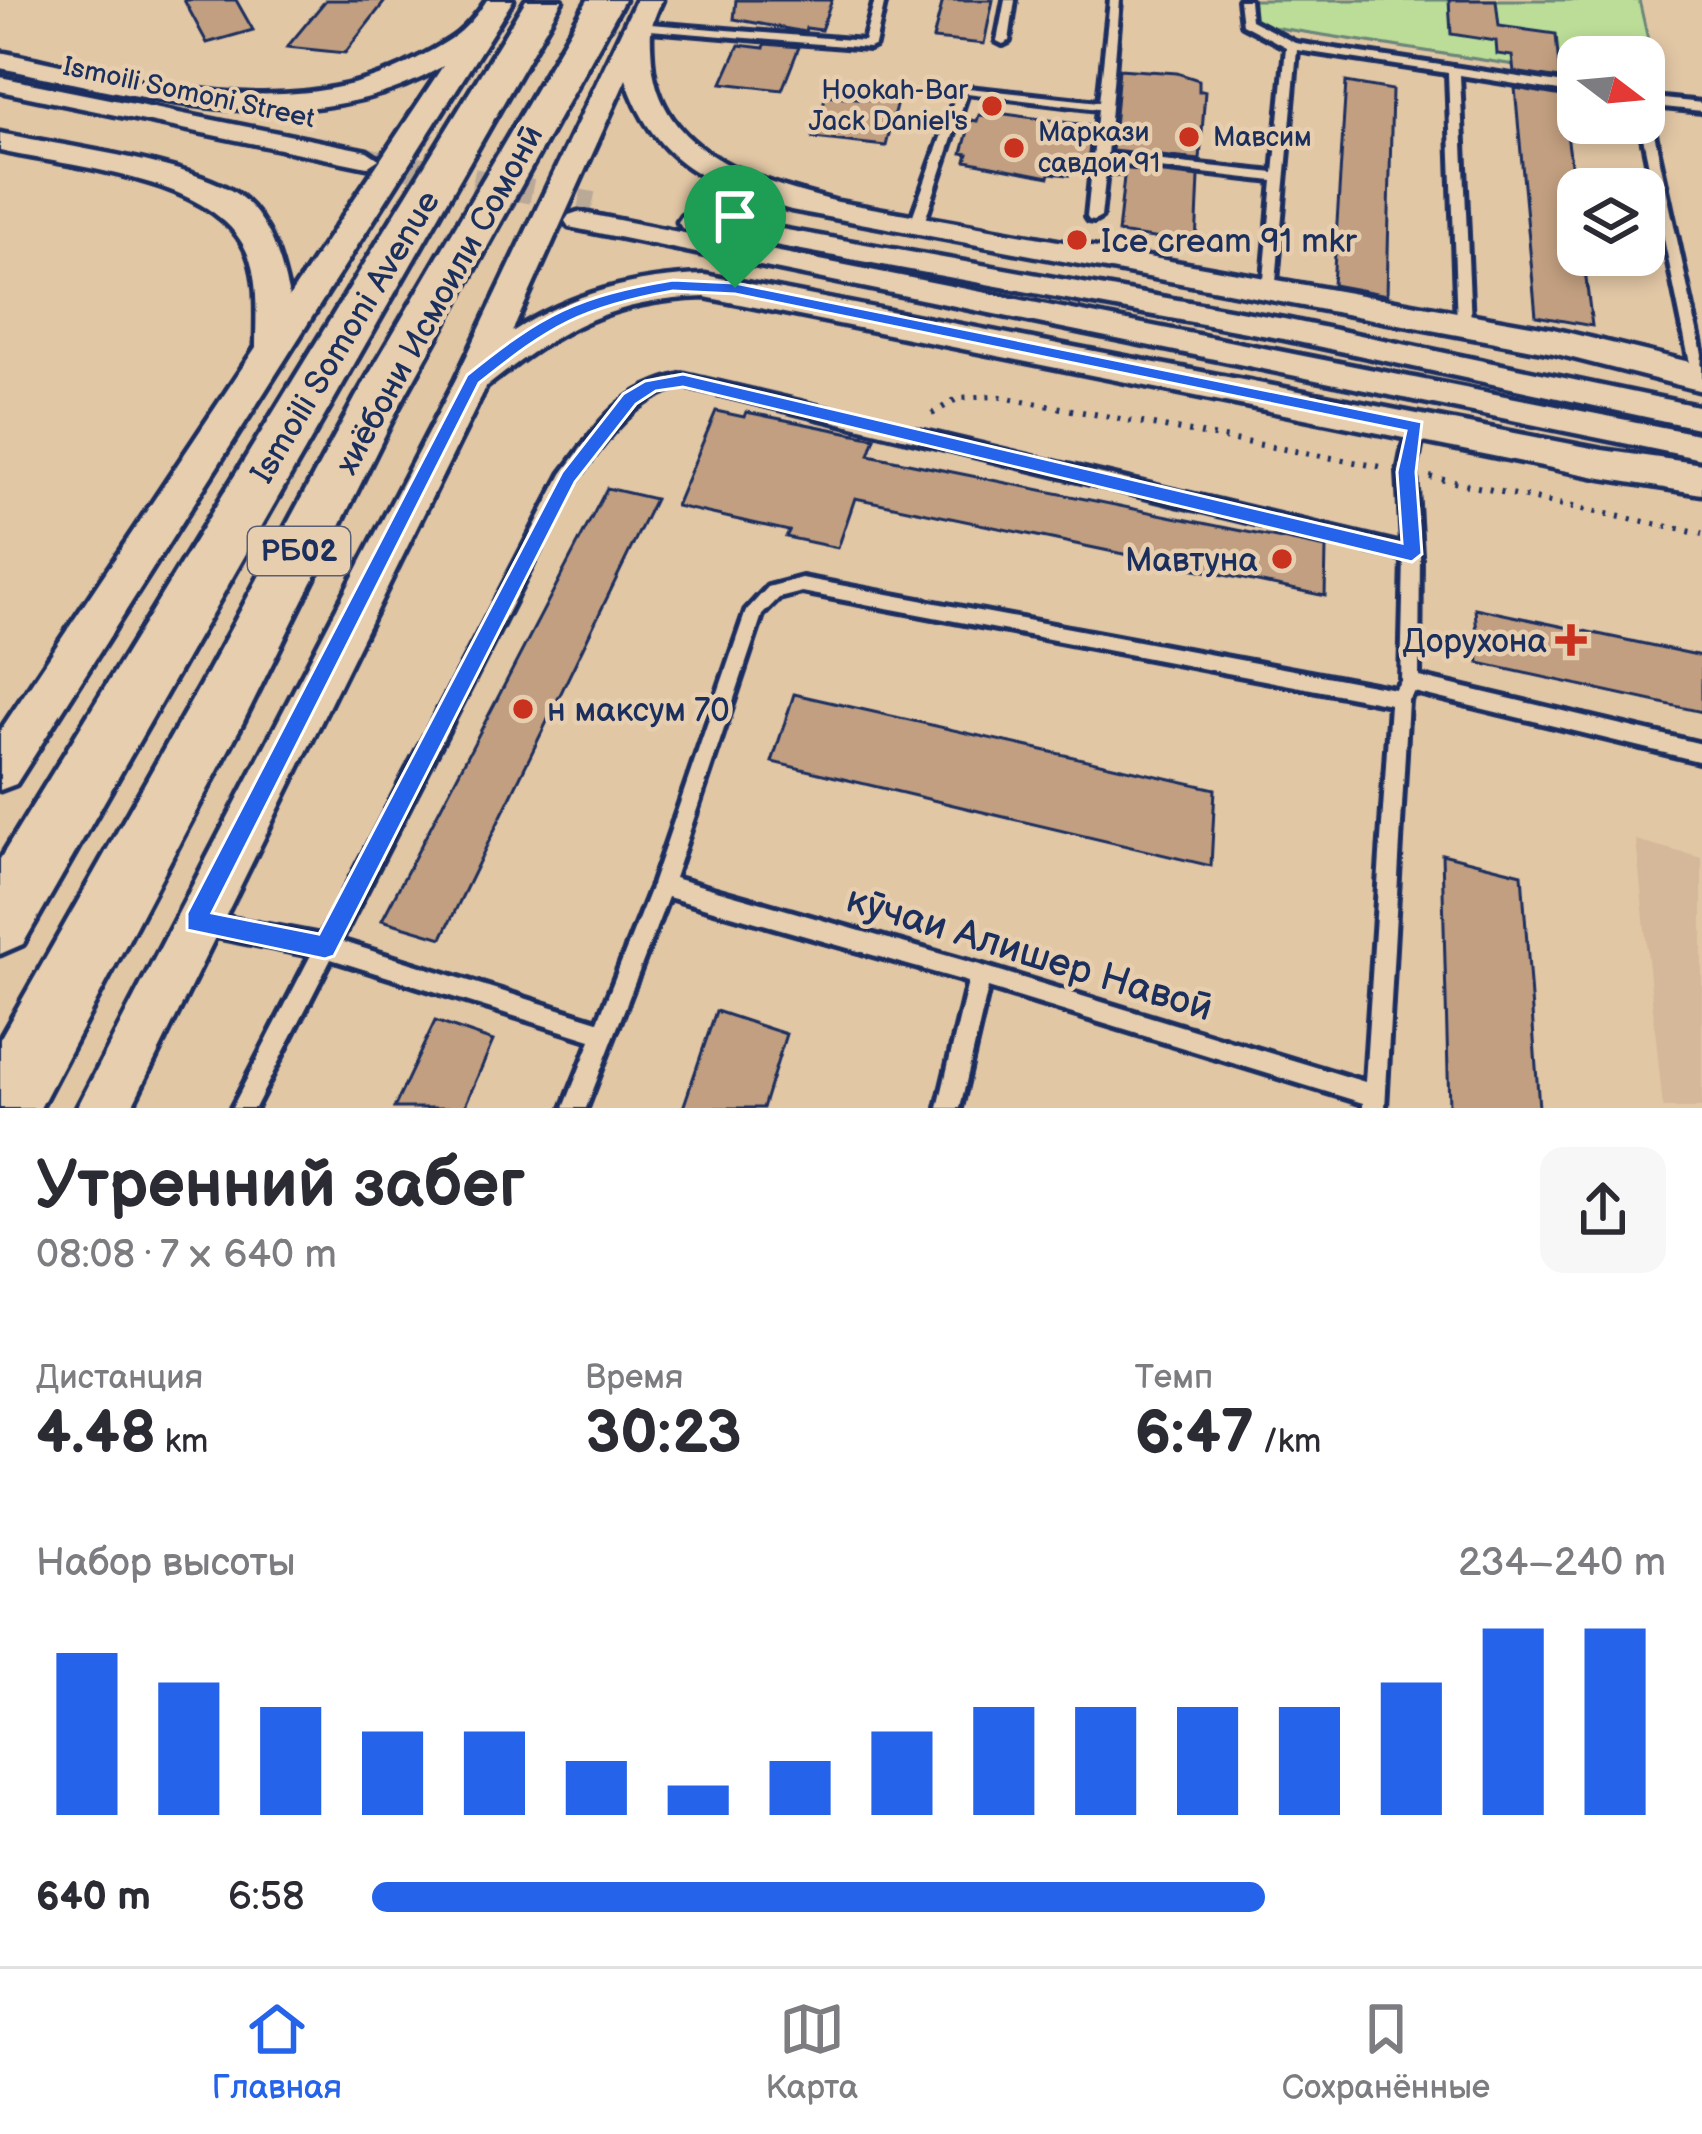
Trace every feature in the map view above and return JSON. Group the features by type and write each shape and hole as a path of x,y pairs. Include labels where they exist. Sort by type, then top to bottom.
{"highway":[{"name":"Ismoili Somoni Avenue","path":"0,921 544,0"},
{"name":"хиёбони Исмоили Сомонӣ","path":"1,1108 221,705 373,410 631,9"}],"street":[{"path":"631,9 636,65 660,130 704,166 759,192 916,226 1464,325 1701,378"},
{"path":"104,1108 473,379 631,9"},
{"path":"0,60 164,88 320,102 349,97 421,70 491,15"},
{"path":"0,769 491,15"},
{"name":"Ismoili Somoni Street","path":"0,84 361,167 0,106"},
{"path":"0,142 195,184 231,205 262,247 272,299 273,354"},
{"path":"585,213 1030,299 1702,448"},
{"path":"473,379 532,331 604,297 705,286 1702,479"},
{"path":"1030,299 1284,329 1702,418"}],"lane":[{"path":"631,9 869,45 880,0"},
{"path":"1003,41 1010,0"},
{"path":"1094,217 1114,0"},
{"path":"1244,0 1246,22 1292,46 1557,88"},
{"path":"1270,290 1292,46"},
{"path":"1454,71 1464,325"},
{"path":"916,226 963,89 1104,106"},
{"path":"1665,103 1702,107"},
{"path":"1650,144 1701,378"},
{"path":"1101,158 1281,178"},
{"path":"242,1108 568,478 629,399 652,386 683,380 1412,554"},
{"path":"1374,1102 1405,690 1412,554 1407,472 1416,427"},
{"path":"575,1108 662,885 754,611 775,592 802,585 1405,690 1702,752"},
{"name":"кӯчаи Алишер Навоӣ","path":"662,885 980,975 1374,1102"},
{"path":"195,922 325,947 604,1033"},
{"path":"949,1108 980,975"}],"path":[{"path":"903,431 958,398 996,396 1147,421"}],"shaded area":[{"path":"1636,840 1702,858 1702,1108 1663,1108"}],"green space":[{"path":"1252,0 1639,0 1647,36 1557,36 1557,72 1253,24"}],"building":[{"path":"184,0 236,0 253,30 207,43"},
{"path":"326,0 386,0 345,53 287,47"},
{"path":"736,0 832,0 821,30 806,28 805,32 734,19"},
{"path":"943,0 993,0 984,44 933,39"},
{"path":"1449,0 1496,0 1499,26 1556,34 1557,79 1514,72 1512,56 1497,54 1496,41 1451,34"},
{"path":"765,44 799,47 782,90 722,83 739,45 764,48"},
{"path":"1119,69 1177,73 1199,80 1199,91 1205,91 1200,160 1112,151"},
{"path":"1346,82 1392,90 1387,295 1333,285"},
{"path":"1515,88 1557,95 1557,144 1568,144 1572,168 1557,168 1557,276 1586,276 1592,326 1536,316"},
{"path":"826,95 897,102 886,146 813,138"},
{"path":"998,113 1092,126 1087,172 1070,169 1069,175 1050,173 1049,177 966,161 968,154 962,153 971,120 977,121 979,115 997,117"},
{"path":"1111,167 1199,177 1196,244 1118,233 1124,177 1110,175"},
{"path":"716,411 744,417 746,412 875,438 869,455 1326,548 1325,596 855,498 838,548 786,537 789,531 676,506"},
{"name":"н максум 70","path":"607,488 655,499 442,938 382,920"},
{"path":"1475,608 1702,656 1702,712 1479,663"},
{"path":"794,694 1215,789 1211,866 772,762"},
{"path":"1442,854 1522,874 1539,1108 1449,1108"},
{"path":"716,1011 786,1034 763,1108 683,1108"},
{"path":"435,1021 493,1041 464,1108 394,1108"}],"tunnel":[{"path":"367,159 593,204"}],"place":[{"name":"Hookah-Bar Jack Daniel's","path":"992,106"},
{"name":"Мавсим","path":"1189,137"},
{"name":"Маркази савдои 91","path":"1014,148"},
{"name":"Ice cream 91 mkr","path":"1077,240"},
{"name":"Мавтуна","path":"1282,559"},
{"name":"Дорухона","path":"1571,640"},
{"name":"н максум 70","path":"523,709"}],"route":[{"path":"673,286 735,288 1416,427 1407,472 1412,554 683,380 652,386 629,399 568,478 325,947 195,922 473,379 532,331 604,297 673,286"}]}
